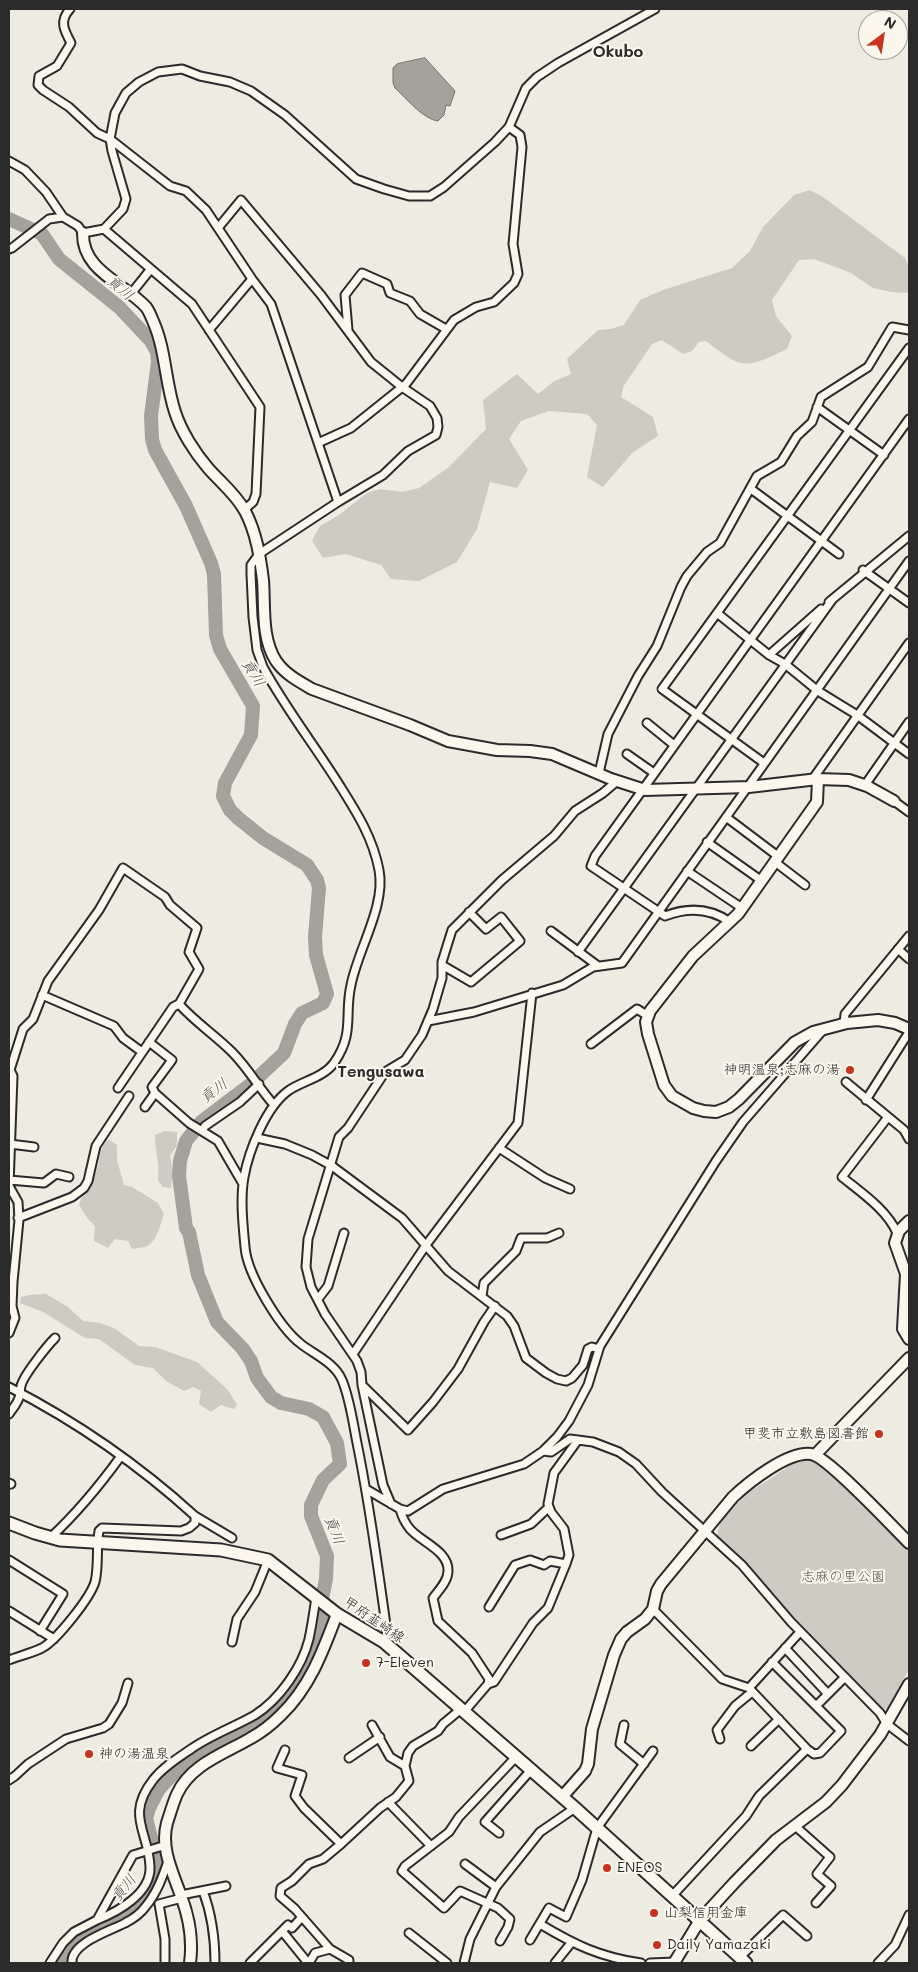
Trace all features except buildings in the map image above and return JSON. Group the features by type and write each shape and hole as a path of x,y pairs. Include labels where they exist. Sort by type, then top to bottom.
{"main road":[{"name":"甲府韮崎線","path":"9,1523 60,1540 221,1550 268,1560 336,1614 384,1642 575,1808 743,1960"}],"street":[{"path":"70,9 63,20 63,27 71,43 57,66 39,76 38,85 69,107 97,134 110,139 170,186 186,191 206,210 271,304 338,502"},
{"path":"638,9 638,18"},
{"path":"83,233 104,229 123,209 126,199 114,160 110,139 115,113 126,93 139,82 158,72 182,69 200,76 230,82 251,91 285,115 356,179 408,196 430,196 444,187 509,128 526,88 537,77 558,63 655,9"},
{"path":"318,444 351,428 402,388 454,320 476,307 494,302 514,284 518,276 513,244 522,147 520,135 509,128"},
{"path":"9,162 25,170 46,192 63,217 78,226 83,233 82,246 89,260 147,308 160,336 175,413 189,440 208,468 228,487 244,510 258,541 266,633 270,648 285,672 296,680 312,689 448,741 489,750 530,751 552,754 617,781 642,789 749,787 814,780 849,780 865,785 894,801 909,812"},
{"path":"218,228 241,200 321,295 371,362 402,388 430,406 437,418 438,427 436,435 408,451 383,475 258,554 251,565 257,650 263,668 365,826 379,870 380,883 378,903 355,966 350,988 348,1028 339,1054 326,1071 288,1091 274,1105 265,1119 247,1164 244,1185 244,1245 251,1273 286,1330 300,1344 330,1365 342,1380 366,1489 387,1632 384,1642"},
{"path":"9,249 49,219 63,217"},
{"path":"104,229 192,304 260,408 256,494 252,502 244,510"},
{"path":"130,295 150,270"},
{"path":"348,331 345,296 362,273 387,284 390,292 410,301 420,314 446,330"},
{"path":"209,330 252,279"},
{"path":"599,773 608,734 638,676 657,646 681,587 698,561 720,543 758,476 781,462 797,436 812,422 821,397 868,367 892,327 909,330"},
{"path":"764,763 662,689 909,348"},
{"path":"817,407 884,455"},
{"path":"730,922 720,915 706,910 675,912 665,916 591,866 595,856 642,789 909,419"},
{"path":"750,489 839,554"},
{"path":"769,655 864,571 909,536"},
{"path":"428,1021 474,1012 563,985 592,967 622,963 909,561"},
{"path":"864,571 909,603"},
{"path":"578,952 832,600"},
{"path":"717,613 818,691 857,715 909,754"},
{"path":"866,1100 909,1030 895,1023 878,1020 844,1024 803,1037 795,1042 729,1107 716,1112 704,1112 692,1108 672,1096 664,1085 646,1022 657,1001 692,956 730,922 742,908 817,802 814,780 857,715 909,643"},
{"path":"865,785 909,722"},
{"path":"646,723 674,745"},
{"path":"627,754 654,773"},
{"path":"391,1504 383,1485 362,1385 361,1372 311,1287 306,1267 308,1240 332,1166 339,1137 348,1128 385,1072 405,1060 412,1051 428,1021 442,978 442,965 452,930 502,880 554,836 575,811 603,793 617,781"},
{"path":"726,817 805,885"},
{"path":"707,842 762,881"},
{"path":"9,1334 15,1318 12,1306 18,1218 18,1202 10,1189 9,1180 12,1076 10,1069 23,1029 33,1019 48,981 99,910 122,868 165,897 170,905 197,928 189,952 199,970 179,1004 172,1007 118,1088"},
{"path":"687,871 742,908"},
{"path":"442,965 471,982 520,941 500,917 486,929 469,912"},
{"path":"551,931 598,966"},
{"path":"844,1024 845,1014 909,936"},
{"path":"898,949 909,959"},
{"path":"352,1354 426,1245 518,1124 532,993"},
{"path":"42,995 114,1026 123,1038 142,1052"},
{"path":"179,1004 231,1052 252,1075 274,1105"},
{"path":"590,1044 637,1009 648,1016"},
{"path":"366,1489 400,1509 408,1510 443,1489 524,1464 543,1451 569,1421 588,1385 599,1349 716,1161 743,1122 824,1029"},
{"path":"149,1042 172,1060 152,1087 155,1093 189,1123 218,1141 244,1185"},
{"path":"846,1082 904,1130 909,1139"},
{"path":"201,1130 240,1102 259,1084"},
{"path":"146,1107 155,1093"},
{"path":"18,1218 72,1197 84,1188 88,1181 96,1146 129,1096"},
{"path":"888,1117 842,1177 894,1225 897,1233 895,1243 907,1280 903,1329 909,1339"},
{"path":"258,1138 285,1144 332,1166 402,1218 448,1271 495,1306 514,1326 526,1358 557,1379 566,1381 572,1378 583,1365 588,1349 592,1347 599,1349"},
{"path":"10,1144 34,1147"},
{"path":"499,1148 545,1178 570,1189"},
{"path":"9,1180 44,1184 56,1174 69,1177"},
{"path":"897,1233 909,1221"},
{"path":"482,1296 484,1283 516,1251 521,1238 547,1238 559,1232"},
{"path":"318,1299 328,1286 344,1233"},
{"path":"362,1385 408,1430 433,1402 458,1368 495,1306"},
{"path":"9,1414 18,1402 21,1385 40,1354 55,1338"},
{"path":"815,1455 909,1358"},
{"path":"9,1387 78,1426 159,1484 195,1516 232,1538"},
{"path":"543,1451 551,1452 570,1439 593,1442 626,1455 704,1532 742,1565 800,1632 880,1714 887,1724 909,1741"},
{"path":"349,1963 349,1960 330,1949 302,1916 280,1896 281,1888 292,1881 310,1864 323,1859 396,1797 409,1781 406,1766 408,1753 413,1746 438,1731 443,1724 463,1710 488,1684 494,1682 534,1623 548,1608 569,1555 564,1529 549,1507 554,1473 578,1440"},
{"path":"562,1797 585,1771 588,1764 592,1729 614,1655 621,1639 627,1632 646,1619 653,1609 657,1591 661,1584 745,1485 793,1456 802,1454 815,1455 832,1466 909,1543"},
{"path":"50,1538 64,1526 102,1482 121,1456"},
{"path":"501,1535 531,1524 549,1507"},
{"path":"400,1509 404,1522 412,1531 440,1553 446,1561 448,1571 446,1581 433,1598 438,1622 472,1653 489,1679 488,1684"},
{"path":"9,1660 41,1648 54,1639 88,1596 94,1584 98,1531 102,1528 181,1531 195,1523 195,1516"},
{"path":"9,1560 64,1594 40,1631"},
{"path":"232,1642 237,1619 256,1592 268,1560"},
{"path":"489,1607 515,1565 530,1560 544,1565 550,1561 566,1564"},
{"path":"50,1963 63,1943 74,1932 122,1909 138,1894 149,1877 151,1869 148,1850 140,1828 140,1815 144,1794 153,1780 198,1744 214,1734 253,1716 274,1699 303,1656 309,1640 316,1597"},
{"path":"653,1609 722,1678 751,1690 807,1749 814,1754 820,1753 841,1731 772,1662"},
{"path":"9,1611 54,1639"},
{"path":"190,1963 191,1943 182,1897 163,1846 177,1794 196,1769 267,1727 292,1705 314,1671 336,1614"},
{"path":"720,1739 717,1730 772,1662 800,1632"},
{"path":"785,1648 828,1694"},
{"path":"816,1706 844,1678"},
{"path":"9,1780 28,1764 66,1739 103,1728 109,1724 122,1702 128,1683"},
{"path":"650,1963 674,1962 700,1920 776,1840 826,1802 842,1785 880,1735 909,1684"},
{"path":"751,1746 779,1719"},
{"path":"372,1725 390,1757 406,1766"},
{"path":"624,1725 620,1744 644,1764"},
{"path":"349,1758 380,1737"},
{"path":"673,1896 746,1816 759,1796 807,1749"},
{"path":"285,1750 278,1768 302,1775 295,1796 304,1808 341,1844"},
{"path":"530,1940 549,1908 566,1917 582,1880 597,1828 653,1751"},
{"path":"500,1941 510,1920 498,1908 460,1891 444,1908 402,1871 405,1866 449,1832 459,1817 516,1757"},
{"path":"499,1833 486,1822 531,1770"},
{"path":"388,1802 431,1846"},
{"path":"464,1963 470,1939 496,1887 540,1832 575,1808"},
{"path":"794,1825 830,1857 817,1874 831,1886 816,1903"},
{"path":"97,1920 133,1855 163,1846"},
{"path":"72,1963 72,1959 80,1947 126,1922 146,1906 161,1880 168,1860"},
{"path":"465,1864 496,1887"},
{"path":"165,1963 165,1939 159,1904 226,1886"},
{"path":"204,1891 214,1930 215,1963"},
{"path":"743,1960 783,1915 807,1936"},
{"path":"878,1963 895,1945 909,1915"},
{"path":"250,1963 288,1925 292,1928 302,1916"},
{"path":"540,1924 571,1943 604,1956 641,1963"},
{"path":"282,1931 308,1963 315,1953 330,1949"},
{"path":"409,1933 447,1963"},
{"path":"555,1963 571,1943"},
{"path":"55,1963 57,1953"}],"green space":[{"path":"810,190 823,197 905,258 909,267 909,293 873,288 851,273 814,259 799,260 772,300 776,316 792,336 787,349 753,363 745,363 737,362 728,357 706,341 699,342 692,351 683,354 662,340 652,344 623,387 621,397 653,417 658,436 632,453 603,487 587,477 597,425 587,414 549,411 521,421 509,439 528,470 517,488 490,482 477,529 457,562 419,581 391,579 381,565 346,554 323,558 312,541 320,526 339,515 367,493 380,489 402,492 419,488 449,467 486,429 483,400 517,374 538,394 553,382 571,374 567,359 598,330 624,325 640,300 663,290 732,268 750,251 763,227 794,195"},
{"path":"165,1131 177,1132 177,1145 170,1156 173,1172 171,1188 163,1187 158,1180 155,1135"},
{"path":"109,1139 117,1145 117,1160 124,1185 132,1187 158,1203 164,1214 154,1239 145,1247 132,1249 128,1241 115,1239 108,1248 94,1241 95,1226 79,1205 96,1172 101,1151"},
{"path":"46,1294 68,1307 83,1321 100,1323 114,1328 139,1346 155,1347 197,1362 228,1390 237,1405 234,1409 221,1405 211,1412 199,1404 201,1391 193,1387 184,1391 166,1381 153,1368 135,1365 99,1339 85,1338 43,1312 20,1303 21,1297"},
{"name":"志麻の里公園","path":"810,1459 822,1464 831,1472 909,1551 909,1669 888,1708 882,1710 797,1624 737,1553 717,1535 720,1523 745,1495 797,1461"}],"shaded area":[{"path":"425,58 455,91 450,106 446,105 444,115 438,121 427,117 415,108 395,88 393,83 393,68 397,64"}],"waterway":[{"name":"貢川","path":"9,219 42,234 59,259 119,307 151,341 157,352 158,362 151,416 152,439 155,450 186,506 211,563 214,574 216,635 220,649 253,706 251,735 225,783 223,796 230,810 238,818 263,838 307,865 317,880 319,888 315,937 316,955 327,994 323,1003 302,1013 295,1024 284,1053 251,1084 201,1122 186,1141 180,1161 179,1176 186,1228 189,1232 198,1275 217,1322 243,1349 251,1361 257,1378 271,1397 281,1403 309,1409 323,1417 337,1443 340,1464 323,1480 311,1505 311,1516 327,1556 326,1579 321,1604 321,1623 309,1664 297,1685 280,1705 257,1724 205,1751 173,1774 159,1789 146,1818 157,1862 155,1874 144,1895 128,1912 107,1927 77,1941 69,1949 63,1963"}],"place":[{"name":"神明温泉;志麻の湯","path":"850,1070"},
{"name":"甲斐市立敷島図書館","path":"879,1434"},
{"name":"7-Eleven","path":"366,1663"},
{"name":"神の湯温泉","path":"89,1754"},
{"name":"ENEOS","path":"607,1868"},
{"name":"山梨信用金庫","path":"654,1913"},
{"name":"Daily Yamazaki","path":"657,1945"}],"district":[{"name":"Okubo","path":"618,52"},
{"name":"Tengusawa","path":"381,1072"}]}
